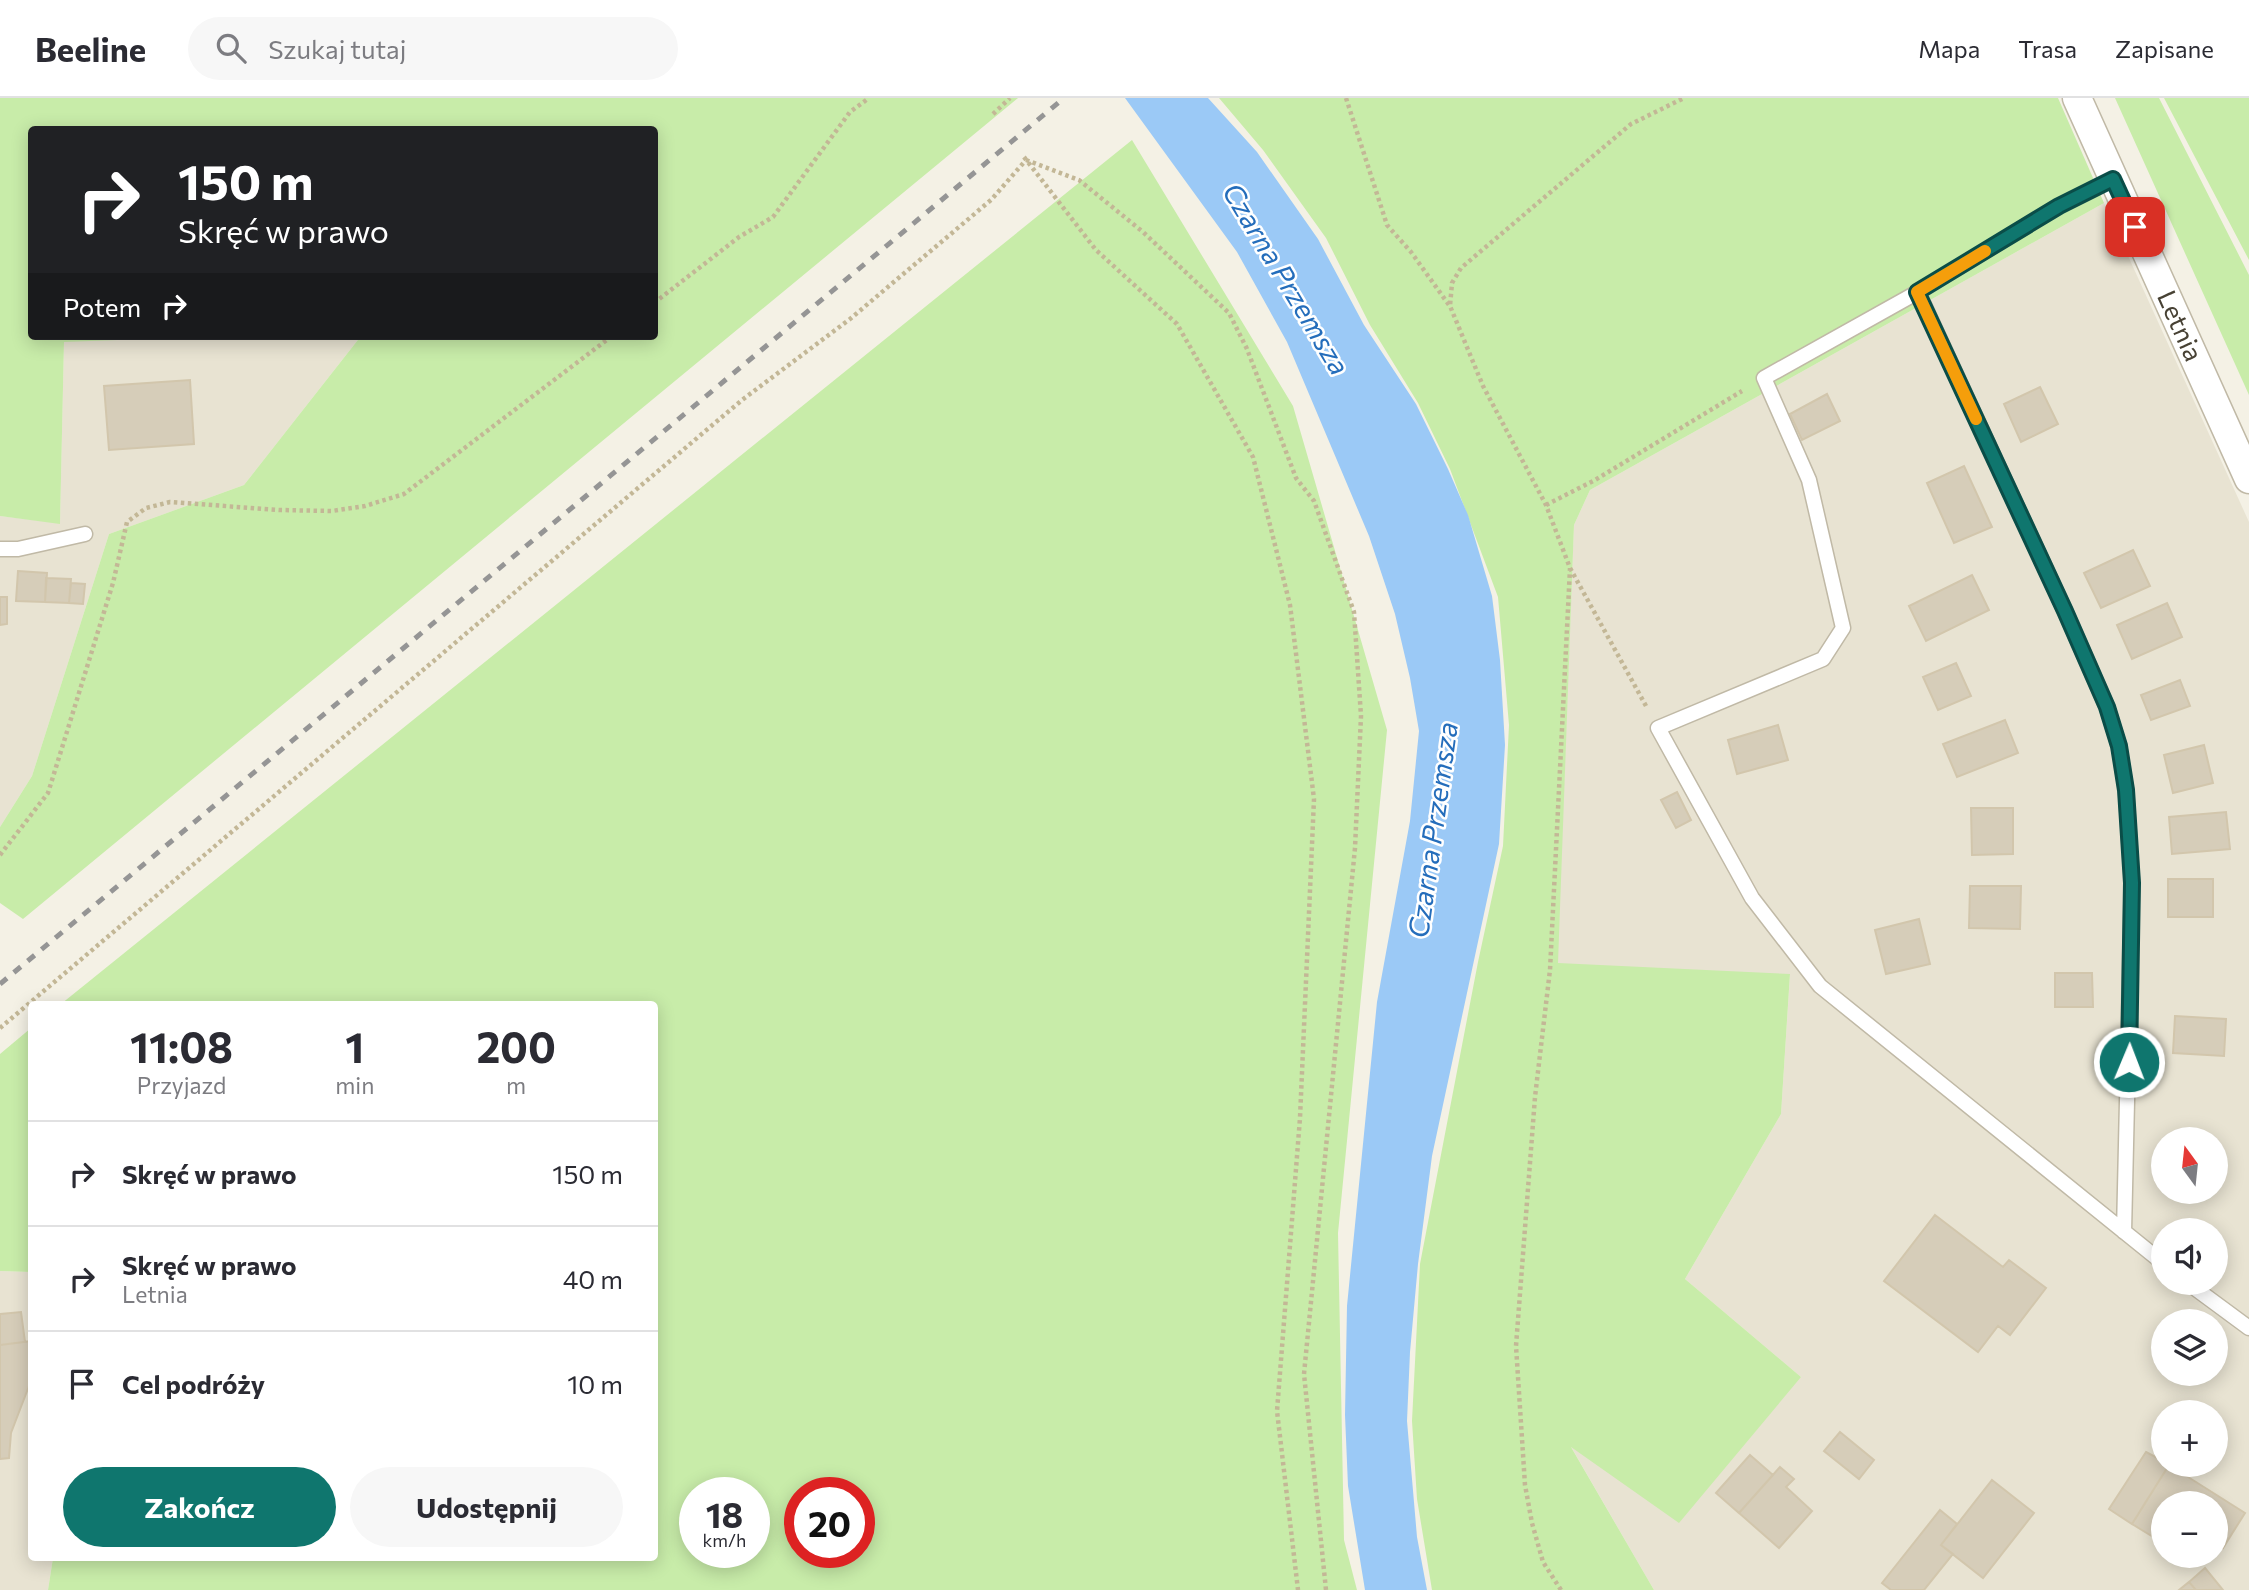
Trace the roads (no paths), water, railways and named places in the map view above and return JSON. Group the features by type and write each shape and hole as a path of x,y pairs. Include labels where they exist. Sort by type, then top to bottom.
{"street":[{"name":"Letnia","path":"2077,98 2249,479"}],"lane":[{"path":"2113,179 2059,206 1917,292 1764,378 1809,480 1843,628 1823,659 1658,728 1752,898 1819,986 2151,1253"},
{"path":"1917,292 2065,611 2107,707 2119,746 2126,790 2132,883 2124,1232"},
{"path":"0,549 18,549 85,534"},
{"path":"2204,1295 2249,1328"}],"water":[{"name":"Czarna Przemsza","path":"1125,98 1208,98 1257,152 1318,239 1364,325 1416,404 1468,515 1492,596 1500,660 1505,745 1499,844 1432,1156 1410,1352 1407,1421 1417,1537 1427,1590 1365,1590 1348,1486 1345,1415 1347,1306 1377,1002 1410,821 1419,731 1410,678 1395,614 1369,536 1287,342 1237,252"}],"railway":[{"path":"0,984 1064,98"}]}
